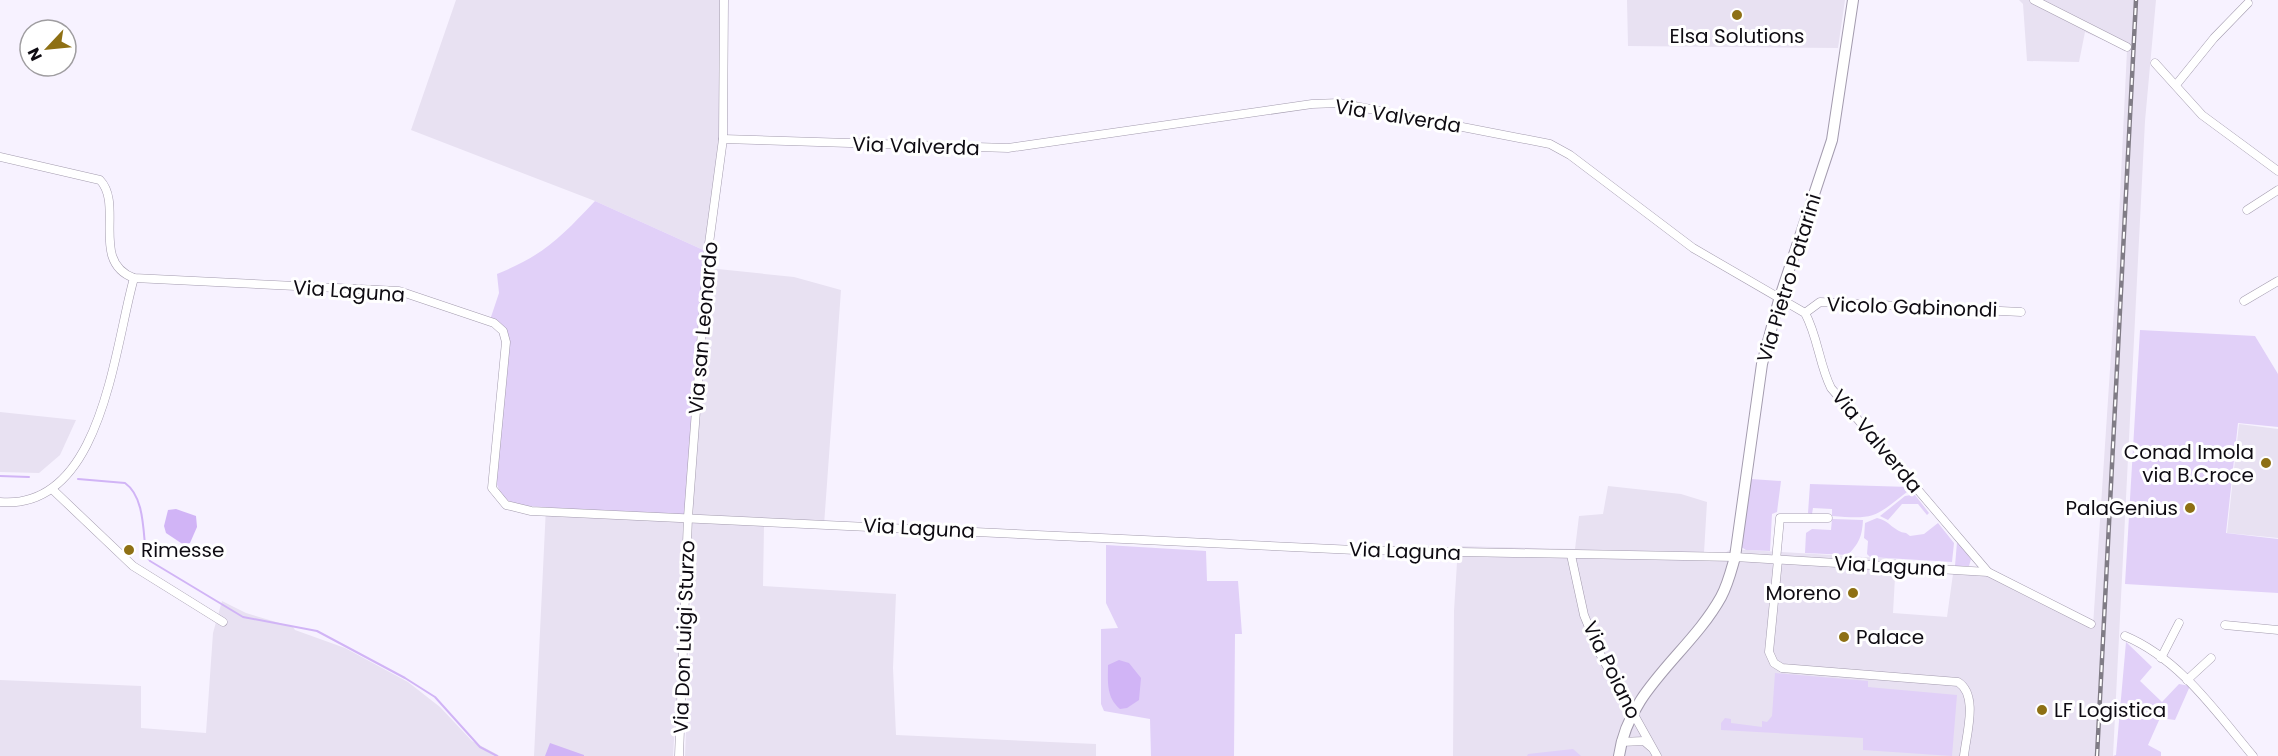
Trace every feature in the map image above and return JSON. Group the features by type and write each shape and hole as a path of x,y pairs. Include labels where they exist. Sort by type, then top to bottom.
{"main road":[{"name":"Via Pietro Patarini","path":"1619,756 1621,742 1632,713 1650,685 1720,598 1735,557 1762,364 1779,300 1832,140 1854,0"}],"street":[{"path":"723,140 724,0"},
{"path":"2034,0 2127,47"},
{"path":"2176,86 2214,38 2248,3"},
{"path":"2155,63 2202,115 2278,171"},
{"name":"Via Valverda","path":"723,140 1008,148 1301,106 1339,103 1550,144 1570,155 1693,248 1779,300 1805,313 1812,325 1826,378 1831,388 1988,572"},
{"name":"Via san Leonardo","path":"688,517 708,252 723,140"},
{"path":"0,157 100,180 107,195 113,257 122,272 134,278 108,384 83,452 72,471 52,489 32,499 0,502"},
{"path":"2247,210 2278,190"},
{"name":"Via Laguna","path":"134,278 399,291 494,323 503,331 506,342 492,489 506,505 531,511 1356,550 1735,557 1988,572 2091,624"},
{"path":"2244,301 2278,281"},
{"name":"Vicolo Gabinondi","path":"1805,313 1820,302 2021,312"},
{"path":"52,489 134,566 223,622"},
{"name":"Via Don Luigi Sturzo","path":"679,756 688,517"},
{"path":"1828,518 1780,518 1769,652 1774,663 1782,668 1958,682 1964,686 1970,697 1964,756"},
{"name":"Via Poiano","path":"1571,555 1584,615 1599,652 1656,756"},
{"path":"2161,658 2179,623"},
{"path":"2225,625 2278,630"},
{"path":"2125,636 2161,658 2187,680 2253,756"},
{"path":"2187,680 2211,658"},
{"name":"Via Poiano","path":"1621,742 1644,741 1652,748"}],"shaded area":[{"path":"456,0 725,0 727,64 710,253 595,201 411,130"},
{"path":"1627,0 1845,0 1838,48 1628,46"},
{"path":"2019,0 2156,0 2145,121 2113,756 1453,756 1454,611 1458,546 1575,549 1579,516 1603,514 1608,486 1681,494 1707,502 1704,553 1716,559 1731,549 1896,559 1893,613 1947,617 1953,574 1984,572 2093,626 2116,279 2127,50 2085,32 2079,62 2027,61 2023,4"},
{"path":"595,201 710,253 686,517 514,505 501,495 493,474 508,342 490,320 499,293 497,274 527,260 551,244"},
{"path":"708,268 794,277 841,290 824,525 764,525 763,586 896,594 893,668 896,735 1096,744 1096,756 685,756 692,583 684,582 673,756 534,756 546,507 686,517"},
{"path":"2140,330 2255,336 2278,374 2278,427 2238,423 2226,533 2278,539 2278,593 2125,584"},
{"path":"0,412 76,420 60,455 39,473 0,472"},
{"path":"2239,424 2278,429 2278,538 2227,533"},
{"path":"1751,479 1781,481 1777,512 1772,514 1770,551 1746,550 1741,547"},
{"path":"1810,484 1910,487 1911,489 1875,514 1847,517 1832,516 1832,509 1813,508 1812,514 1808,513"},
{"path":"1915,495 1929,513 1927,515 1918,504 1902,504 1888,520 1880,516 1905,496"},
{"path":"176,509 196,516 197,527 190,543 184,545 166,533 164,526 168,510"},
{"path":"1877,518 1910,536 1924,534 1938,523 1954,543 1952,562 1870,557 1867,554 1868,541 1864,538 1865,523"},
{"path":"1832,519 1863,520 1861,535 1852,551 1848,555 1805,553 1806,533 1812,529 1831,530"},
{"path":"1957,542 1971,559 1969,566 1955,566"},
{"path":"1106,545 1206,551 1207,581 1238,581 1242,634 1235,634 1234,756 1151,756 1150,719 1104,711 1101,704 1101,629 1118,628 1106,603"},
{"path":"222,601 246,613 293,627 295,630 345,648 408,682 440,707 472,741 500,756 0,756 0,680 141,686 141,728 206,733 213,633"},
{"path":"2126,642 2152,667 2140,681 2162,702 2179,684 2190,686 2175,720 2160,718 2148,745 2161,752 2161,756 2113,756 2116,755"},
{"path":"1119,660 1129,663 1141,678 1139,700 1127,708 1120,709 1110,694 1108,677 1108,665"},
{"path":"1775,673 1868,681 1868,687 1957,695 1952,756 1863,750 1863,738 1721,730 1721,723 1725,718 1731,719 1731,723 1762,727 1762,721 1767,722 1772,716"},
{"path":"550,743 584,755 584,756 545,756"},
{"path":"1573,749 1581,756 1527,756 1528,754"}],"waterway":[{"path":"0,476 29,477"},
{"path":"78,479 125,483 132,489 140,506 146,555 150,561 243,617 317,631 405,678 435,697 480,747 497,756"}],"railway":[{"path":"2097,756 2136,0"}],"place":[{"name":"Elsa Solutions","path":"1737,15"},
{"name":"Conad Imola via B.Croce","path":"2266,463"},
{"name":"PalaGenius","path":"2190,508"},
{"name":"Rimesse","path":"129,550"},
{"name":"Moreno","path":"1853,593"},
{"name":"Palace","path":"1844,637"},
{"name":"LF Logistica","path":"2042,710"}]}
